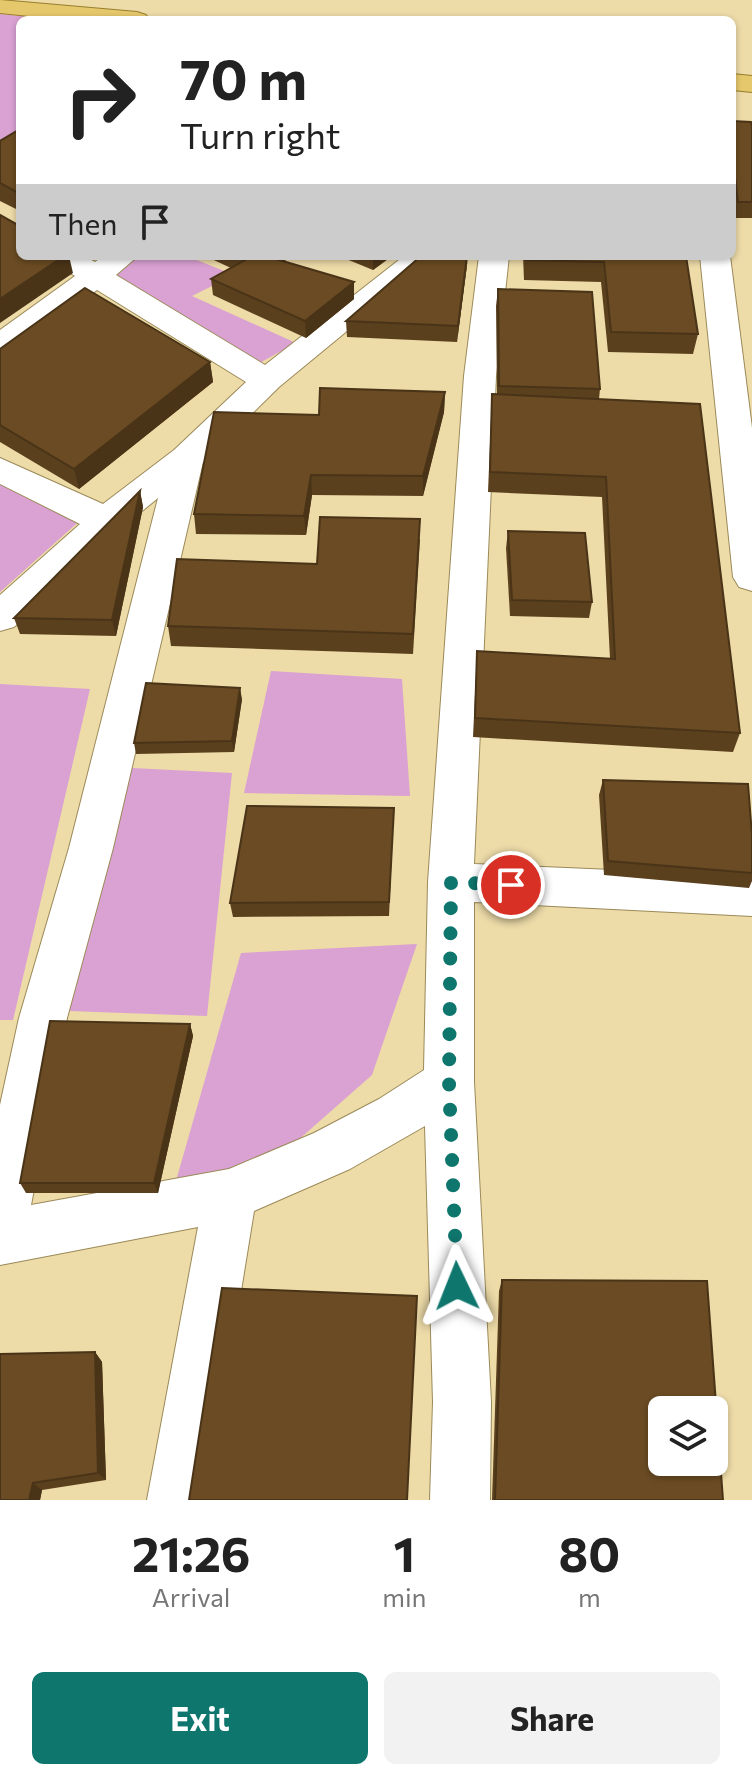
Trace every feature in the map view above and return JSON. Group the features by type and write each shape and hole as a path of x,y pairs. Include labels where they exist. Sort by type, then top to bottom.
{"highway":[{"path":"1,6 98,16"}],"street":[{"path":"70,260 267,380"},
{"path":"0,345 118,260"},
{"path":"0,617 106,521 186,458 267,380 418,260"},
{"path":"460,1500 462,1402 449,1082 451,882 480,376 494,260"},
{"path":"715,260 752,577"},
{"path":"0,1229 43,1018 91,848 186,458"},
{"path":"0,470 106,521"},
{"path":"451,882 752,896"},
{"path":"0,1238 230,1195 332,1151 397,1116 449,1082"},
{"path":"177,1500 230,1195"}],"shaded area":[{"path":"0,14 21,16 16,16 16,136 0,146"},
{"path":"131,260 197,260 234,275 192,296 296,343 254,366 110,272"},
{"path":"0,458 94,508 0,592"},
{"path":"271,671 402,679 410,796 244,793"},
{"path":"0,684 90,689 13,1020 0,1020"},
{"path":"92,766 232,773 207,1016 41,1010"},
{"path":"417,944 372,1075 271,1164 170,1202 241,953"}],"building":[{"path":"736,121 751,122 752,202 738,202"},
{"path":"16,131 16,192 0,183 0,141"},
{"path":"0,215 16,224 16,260 58,260 0,299"},
{"path":"245,260 279,260 354,282 305,321 211,279"},
{"path":"416,260 466,260 458,326 346,321"},
{"path":"526,260 687,260 698,334 611,332 604,262"},
{"path":"85,288 210,362 74,469 0,425 0,349"},
{"path":"498,289 592,292 600,389 499,386"},
{"path":"320,388 445,392 423,476 311,475 304,516 194,514 214,412 319,415"},
{"path":"492,394 700,404 740,733 475,718 477,651 615,659 606,477 490,472"},
{"path":"140,491 112,620 14,618"},
{"path":"320,517 420,519 413,634 168,626 177,559 317,564"},
{"path":"508,531 585,533 592,602 512,600"},
{"path":"146,683 240,688 232,741 134,743"},
{"path":"603,780 748,784 752,873 608,861"},
{"path":"247,806 394,808 389,902 230,903"},
{"path":"50,1021 190,1024 154,1183 20,1183"},
{"path":"502,1280 707,1281 715,1396 648,1396 648,1476 721,1476 723,1500 495,1500"},
{"path":"222,1288 417,1296 407,1500 189,1500"},
{"path":"95,1352 98,1473 33,1483 29,1500 0,1500 0,1354"}],"route":[{"path":"457,1286 449,1082 451,882 511,885"}]}
